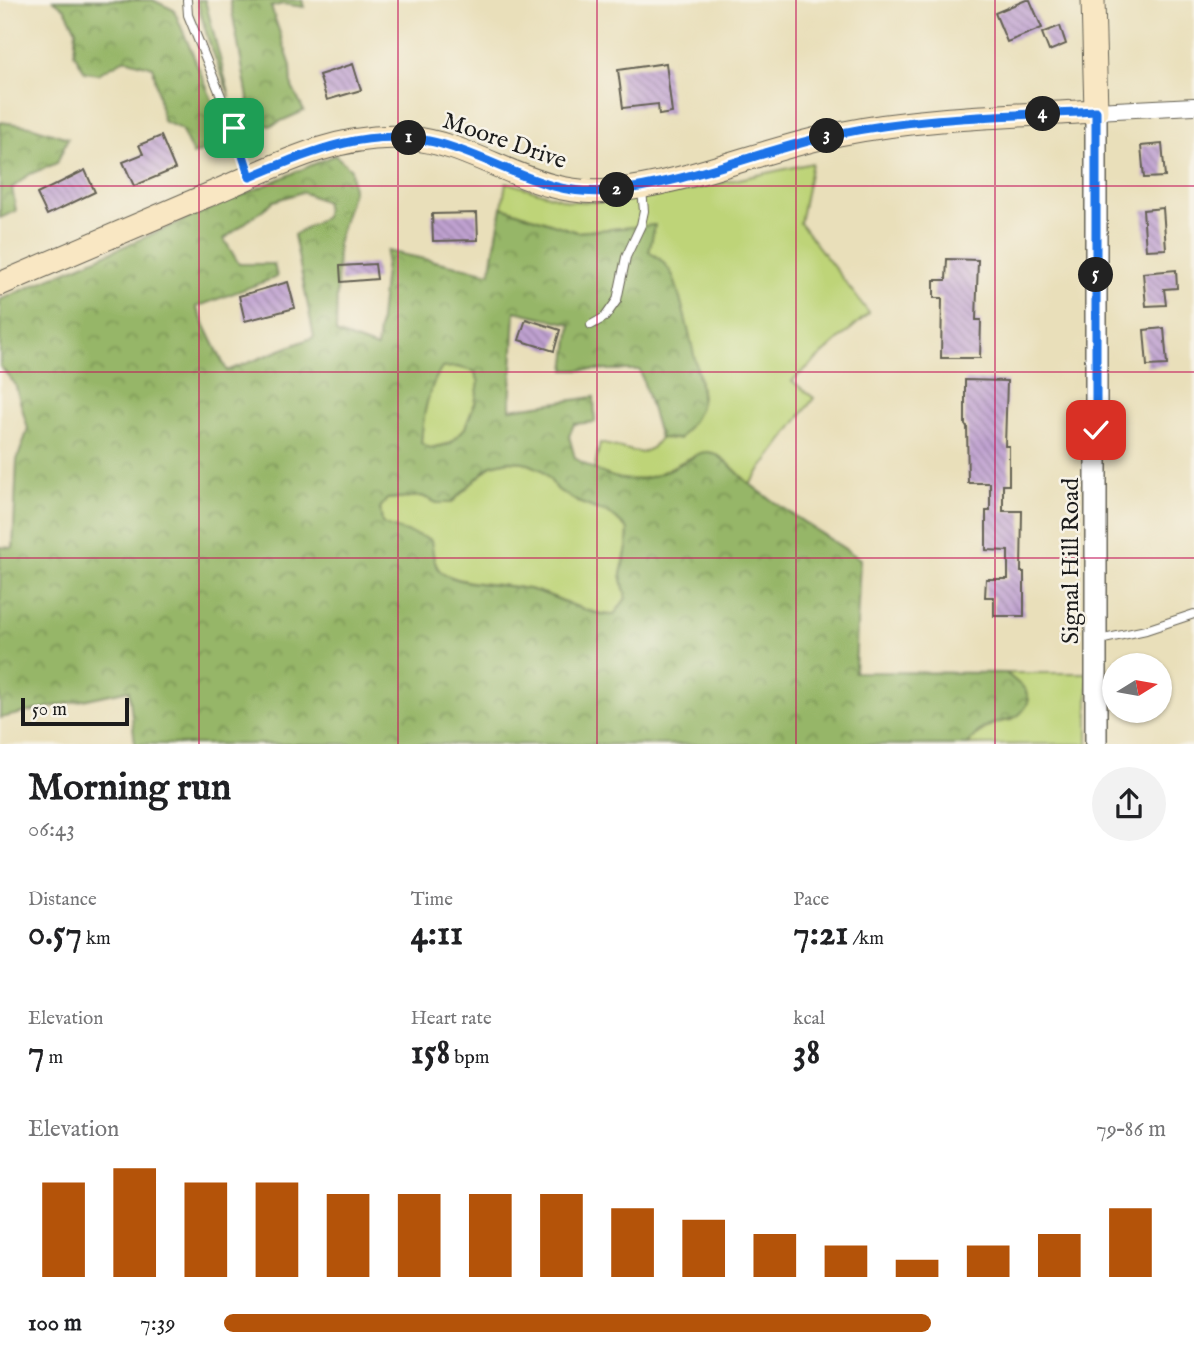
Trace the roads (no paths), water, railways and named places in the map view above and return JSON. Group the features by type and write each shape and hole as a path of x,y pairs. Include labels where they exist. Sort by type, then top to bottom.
{"main road":[{"name":"Signal Hill Road","path":"1093,0 1096,111"},
{"name":"Moore Drive","path":"0,284 250,177 336,144 386,136 436,143 532,181 583,192 641,187 693,176 795,144 863,129 927,121 1096,111"}],"street":[{"path":"1096,111 1194,106"},
{"name":"Signal Hill Road","path":"1096,111 1097,744"}],"lane":[{"path":"187,0 188,15 234,128 250,177"},
{"path":"591,325 605,317 617,300 626,257 642,225 645,211 641,187"},
{"path":"1096,640 1119,637 1194,614"}]}
